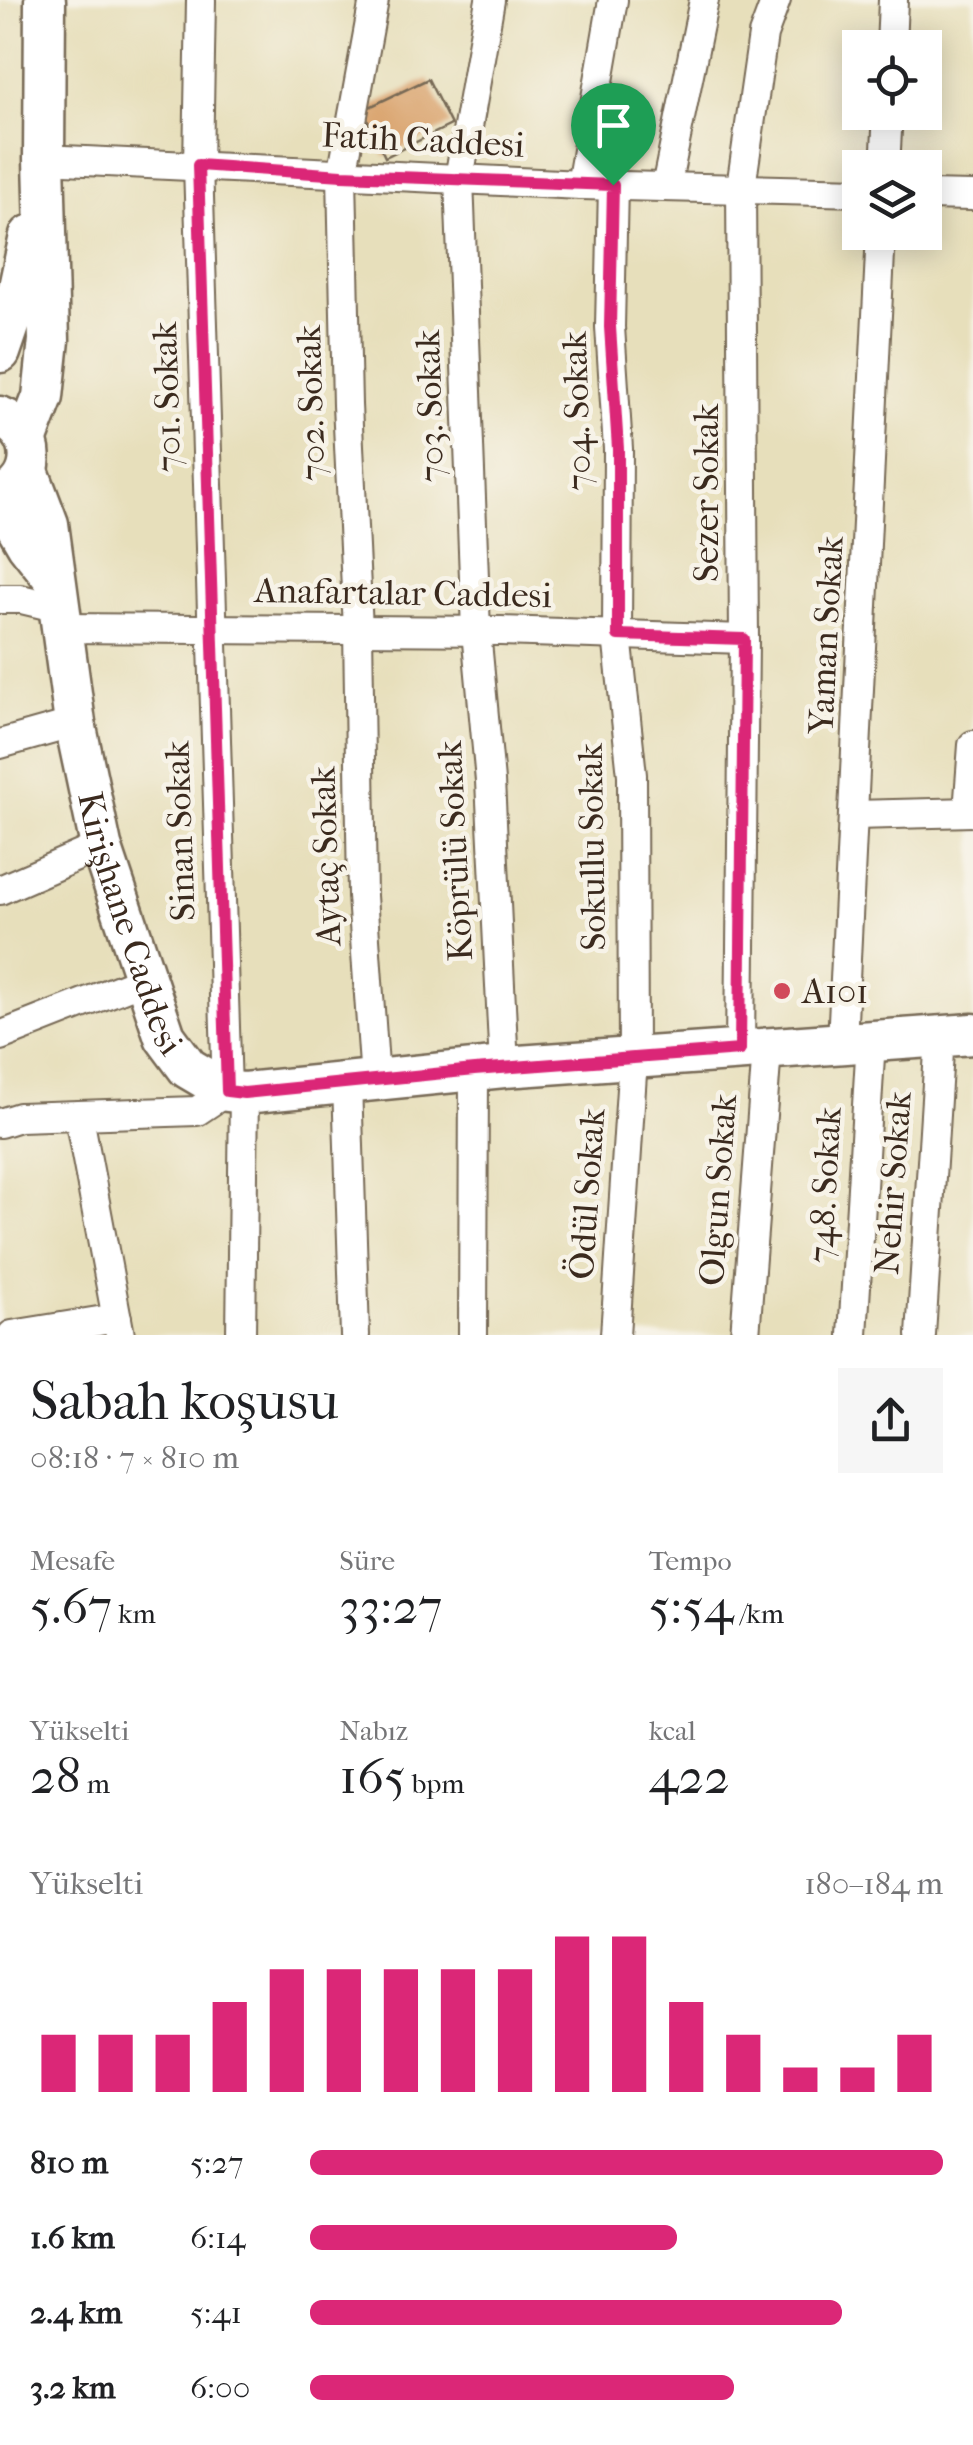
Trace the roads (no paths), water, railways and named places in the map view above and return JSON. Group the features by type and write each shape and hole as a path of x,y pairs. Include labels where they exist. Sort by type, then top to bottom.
{"street":[{"path":"11,464 43,397 49,340 45,0"},
{"name":"701. Sokak","path":"201,0 198,165 210,628"},
{"name":"702. Sokak","path":"358,629 347,405 342,175 374,0"},
{"name":"703. Sokak","path":"476,631 458,179 490,0"},
{"path":"581,185 613,0"},
{"path":"666,187 704,0"},
{"name":"Sezer Sokak","path":"754,1050 744,639 741,187 763,35 776,0"},
{"path":"892,30 893,0"},
{"path":"0,352 18,296 44,158"},
{"name":"Fatih Caddesi","path":"44,158 581,185 842,191"},
{"name":"704. Sokak","path":"613,185 610,327 618,449 618,635"},
{"path":"942,195 973,196"},
{"name":"Yaman Sokak","path":"857,1041 854,815 880,250"},
{"name":"Kirişhane Caddesi","path":"11,464 48,524 75,724 101,846 165,1037 188,1068 235,1092"},
{"path":"0,553 58,606"},
{"name":"Anafartalar Caddesi","path":"0,599 210,628 744,639"},
{"name":"Sinan Sokak","path":"210,628 235,1092 242,1335"},
{"name":"Aytaç Sokak","path":"355,1335 362,896 358,629"},
{"name":"Köprülü Sokak","path":"473,1335 489,1069 490,781 476,631"},
{"name":"Sokullu Sokak","path":"618,635 632,775 633,1058"},
{"path":"0,744 75,724"},
{"path":"854,815 970,812 973,745"},
{"path":"0,890 101,846"},
{"path":"0,1036 145,978"},
{"path":"0,1123 19,1117 197,1111 235,1092 957,1035"},
{"name":"Nehir Sokak","path":"921,1335 957,1035"},
{"name":"748. Sokak","path":"853,1335 857,1041"},
{"name":"Olgun Sokak","path":"745,1335 754,1050"},
{"name":"Ödül Sokak","path":"615,1335 633,1058"},
{"path":"12,1335 119,1327 80,1116"}],"place":[{"name":"A101","path":"782,991"}]}
